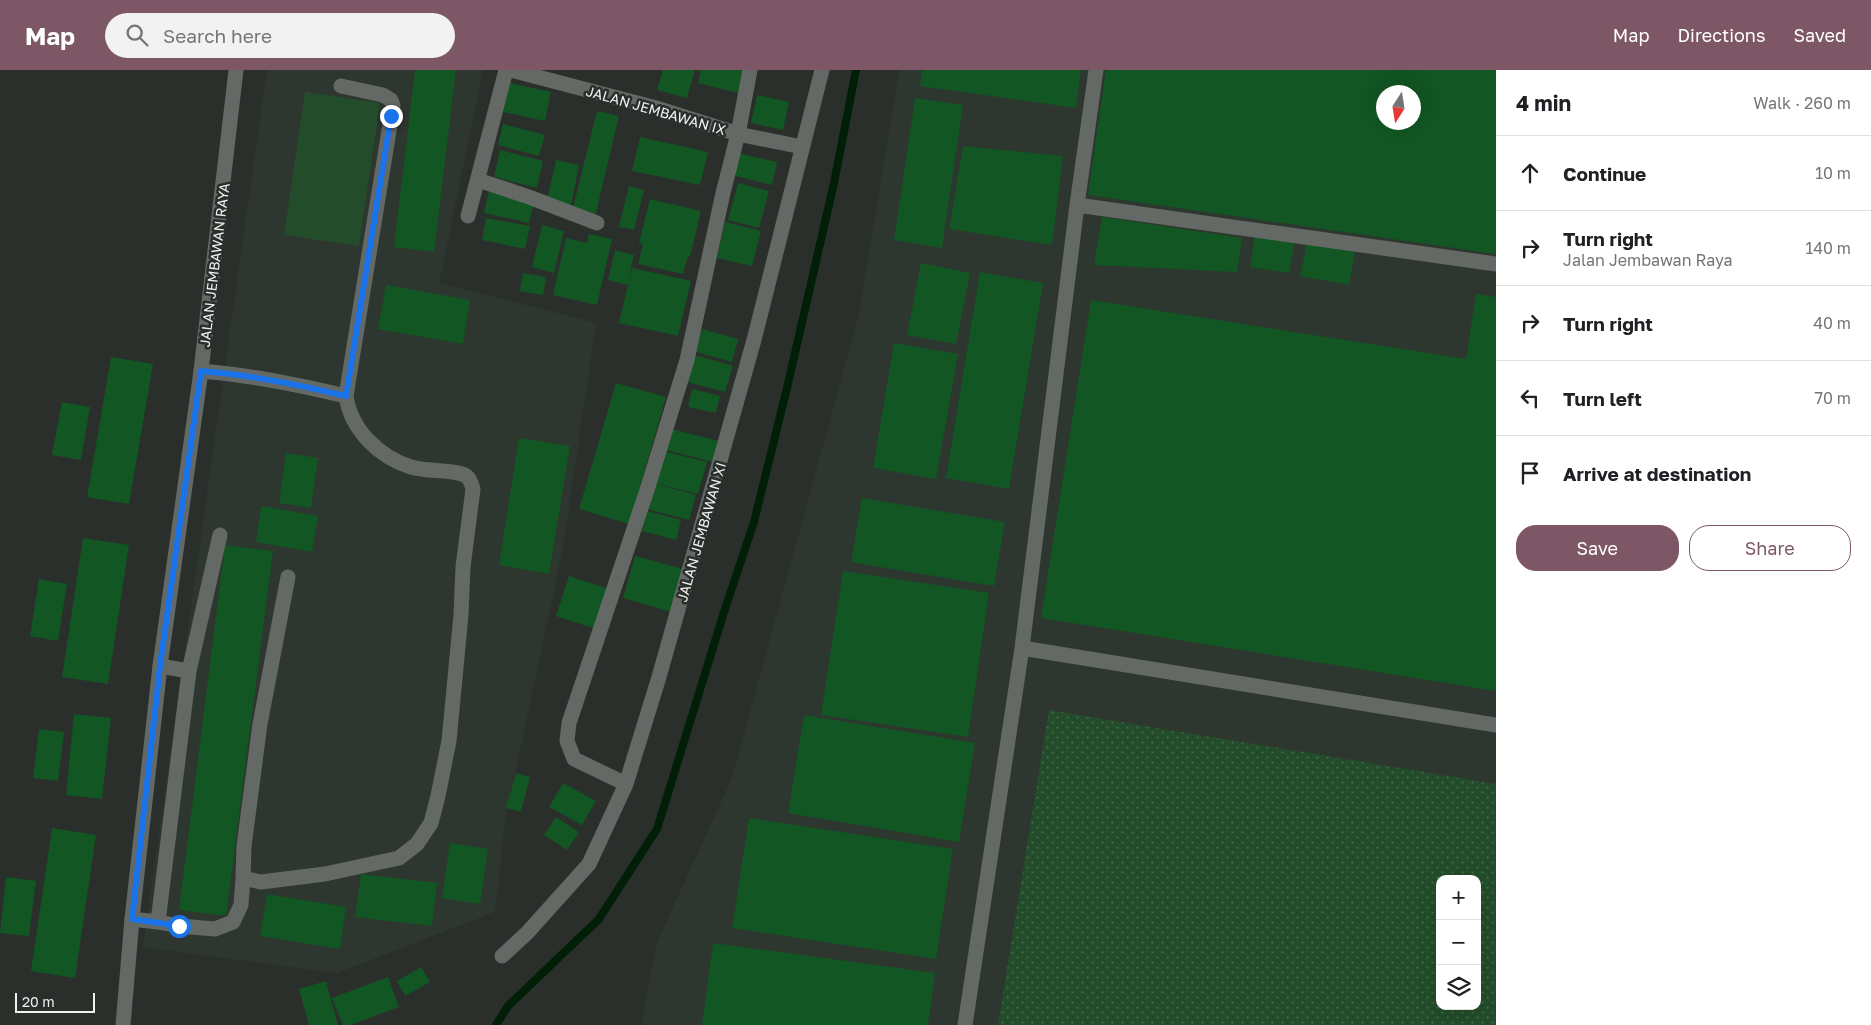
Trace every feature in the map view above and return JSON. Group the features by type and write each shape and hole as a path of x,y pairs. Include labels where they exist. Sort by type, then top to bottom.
{"street":[{"name":"JALAN JEMBAWAN RAYA","path":"123,1025 132,919 160,666 201,371 236,70"},
{"path":"468,216 506,70"},
{"name":"JALAN JEMBAWAN IX","path":"511,70 656,108 738,134 802,147"},
{"path":"626,784 574,759 567,741 568,724 647,490 687,360 723,193 738,134 750,70"},
{"name":"JALAN JEMBAWAN XI","path":"502,956 527,933 589,864 626,784 659,678 754,340 822,70"},
{"path":"965,1025 1022,648 1077,205 1096,70"},
{"path":"243,878 261,882 325,874 399,858 417,844 431,824 449,741 461,616 463,567 473,489 470,480 462,474 412,467 381,452 367,439 348,410 346,396 393,106 391,100 382,95 341,86"},
{"path":"478,180 529,196 597,223"},
{"path":"1077,205 1496,264"},
{"path":"201,371 279,381 346,396"},
{"path":"158,922 189,671 220,535"},
{"path":"132,919 215,929 233,922 241,905 244,846 260,724 288,577"},
{"path":"1022,648 1496,725"},
{"path":"160,666 189,671"}],"shaded area":[{"path":"267,70 483,70 439,283 596,323 563,547 505,822 495,912 337,973 143,947"},
{"path":"899,70 1496,70 1496,1025 642,1025 656,945 732,778 858,318"}],"green space":[{"path":"305,92 380,103 359,246 284,235"},
{"path":"1049,710 1496,784 1496,1025 998,1025"}],"building":[{"path":"415,70 456,70 434,252 394,247"},
{"path":"663,70 695,70 687,98 657,90"},
{"path":"701,70 745,70 738,93 698,83"},
{"path":"922,70 1081,70 1076,108 920,86"},
{"path":"1106,70 1496,70 1496,254 1088,195"},
{"path":"510,83 551,92 545,121 503,112"},
{"path":"757,95 789,102 783,130 751,123"},
{"path":"915,98 963,105 942,248 894,240"},
{"path":"597,111 619,116 595,217 572,212"},
{"path":"503,124 545,135 539,156 498,145"},
{"path":"640,137 708,152 700,185 632,171"},
{"path":"963,146 1063,156 1052,245 949,229"},
{"path":"500,150 543,161 537,188 494,177"},
{"path":"737,153 777,162 772,185 732,175"},
{"path":"556,160 579,165 571,205 547,200"},
{"path":"738,183 769,191 759,228 728,220"},
{"path":"629,186 644,190 634,230 619,227"},
{"path":"489,191 534,202 529,223 484,213"},
{"path":"650,199 701,211 690,256 688,256 683,274 638,264 643,244 639,243"},
{"path":"1102,217 1242,238 1237,272 1094,265"},
{"path":"486,218 530,226 525,249 482,240"},
{"path":"725,222 761,231 752,266 717,258"},
{"path":"542,225 564,231 554,273 532,267"},
{"path":"589,234 612,239 597,305 553,295 566,238 587,243"},
{"path":"1255,234 1295,240 1289,273 1250,267"},
{"path":"1307,242 1355,251 1349,285 1300,276"},
{"path":"615,250 634,255 628,281 632,268 691,281 678,336 619,323 628,285 608,280"},
{"path":"921,263 970,273 956,344 907,335"},
{"path":"980,272 1043,283 1009,489 946,478"},
{"path":"523,273 546,277 543,295 520,291"},
{"path":"386,285 470,300 463,344 378,329"},
{"path":"1476,294 1496,297 1496,691 1041,618 1091,300 1466,359"},
{"path":"702,329 738,339 732,362 696,352"},
{"path":"894,343 958,354 936,479 873,468"},
{"path":"695,355 733,366 725,392 687,382"},
{"path":"111,357 153,364 129,504 87,497"},
{"path":"616,383 666,397 629,524 579,509"},
{"path":"692,389 720,396 716,413 688,407"},
{"path":"62,402 90,407 81,460 52,455"},
{"path":"671,429 719,441 713,462 666,450"},
{"path":"519,438 570,446 549,574 499,565"},
{"path":"663,451 707,462 698,494 654,483"},
{"path":"286,453 318,458 311,508 279,503"},
{"path":"653,483 696,495 689,520 647,509"},
{"path":"862,498 1005,522 994,586 851,562"},
{"path":"261,506 318,516 312,552 256,542"},
{"path":"647,511 681,520 676,540 642,531"},
{"path":"83,538 129,545 108,684 62,677"},
{"path":"225,545 273,551 226,916 179,910"},
{"path":"635,556 683,569 671,612 623,598"},
{"path":"843,571 989,593 968,737 821,715"},
{"path":"569,576 612,590 599,630 556,616"},
{"path":"39,579 67,584 58,641 30,636"},
{"path":"74,714 111,718 102,799 66,795"},
{"path":"804,715 975,743 959,842 788,813"},
{"path":"39,729 64,732 58,781 33,778"},
{"path":"516,773 530,777 521,812 506,808"},
{"path":"563,783 596,801 582,825 549,807"},
{"path":"556,817 579,832 567,850 544,835"},
{"path":"749,818 953,849 936,959 732,928"},
{"path":"52,828 96,835 75,978 31,971"},
{"path":"450,843 488,849 480,904 442,898"},
{"path":"361,874 437,883 432,926 355,917"},
{"path":"6,877 36,881 29,936 0,933"},
{"path":"267,894 346,907 340,949 260,936"},
{"path":"713,943 935,973 928,1025 702,1025"},
{"path":"421,967 430,982 405,996 397,981"},
{"path":"388,977 399,1007 350,1025 343,1025 332,998"},
{"path":"326,981 338,1025 309,1025 299,989"}],"waterway":[{"path":"496,1025 508,1006 599,919 657,829 754,522 834,183 856,70"}],"route":[{"path":"179,926 132,919 160,666 201,371 236,374 346,396 391,116"}]}
